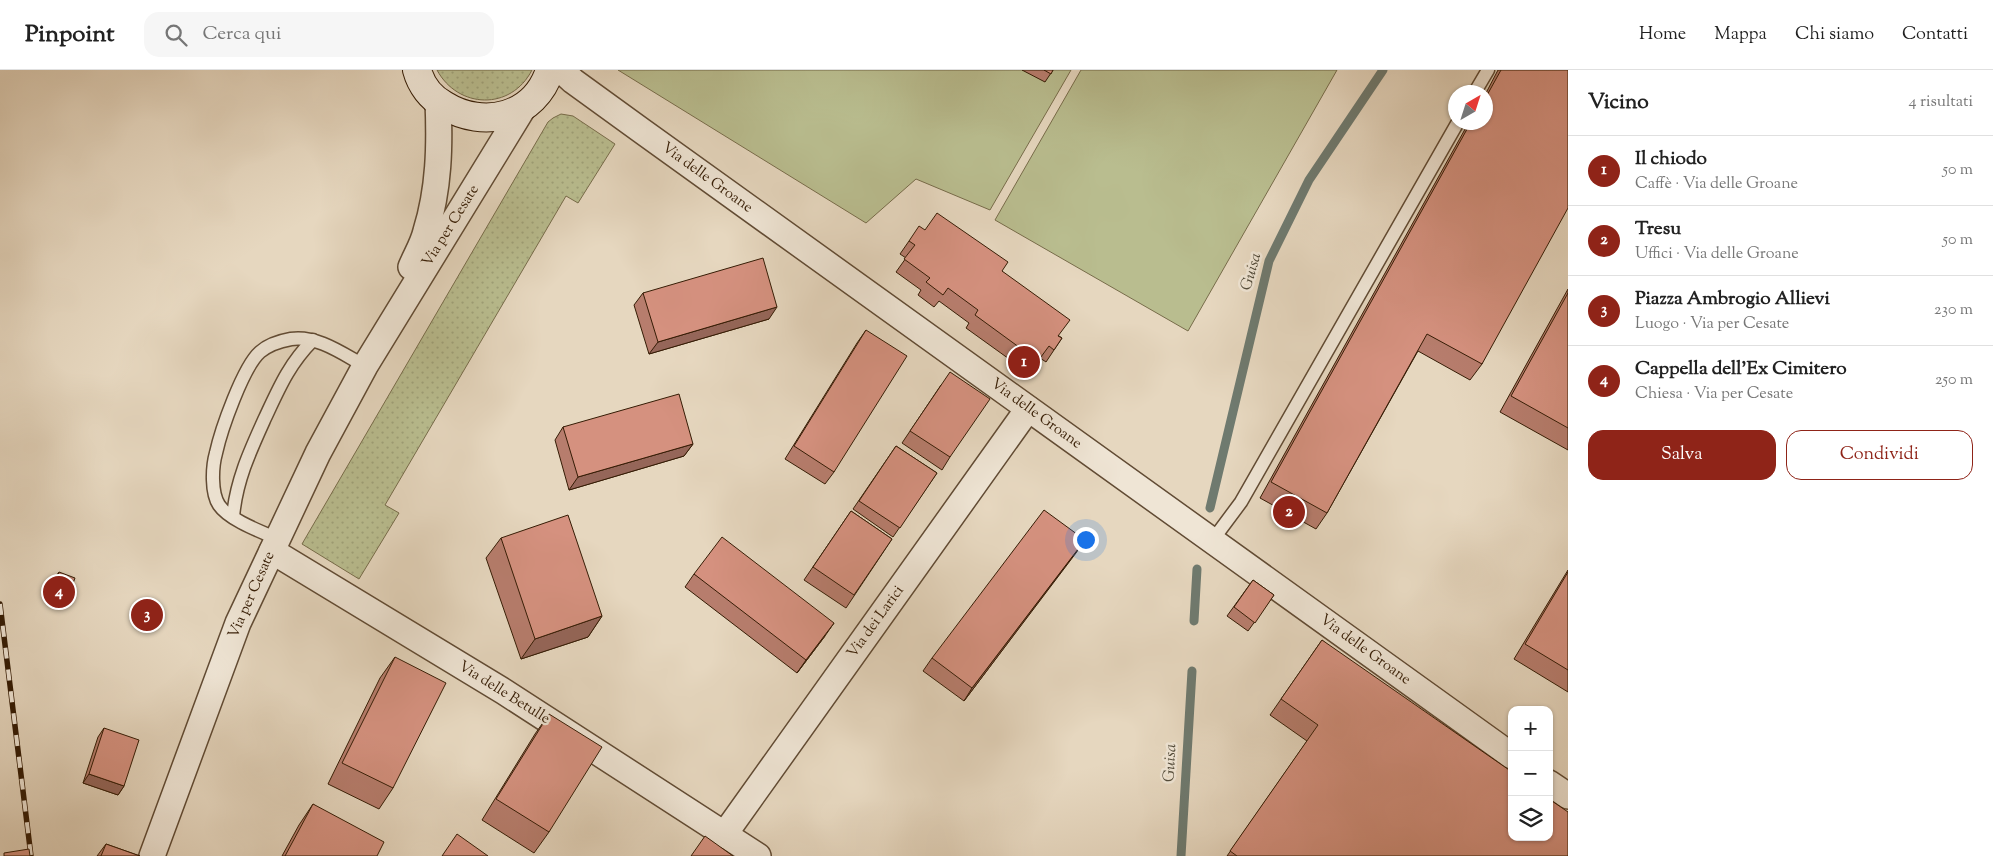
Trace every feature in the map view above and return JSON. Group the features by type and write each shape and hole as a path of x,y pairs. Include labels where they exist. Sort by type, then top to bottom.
{"street":[{"path":"415,72 427,90 438,101 458,114 480,119 504,116 525,105 538,93 548,78 550,70"},
{"name":"Via delle Groane","path":"561,70 612,109 1508,753"},
{"name":"Via per Cesate","path":"371,356 426,233 438,170 438,101"},
{"name":"Via per Cesate","path":"152,856 238,623 318,453 371,356 525,105"},
{"name":"Via dei Larici","path":"724,834 1028,409"},
{"name":"Via delle Betulle","path":"275,545 758,856"},
{"path":"1553,786 1568,796"}],"lane":[{"path":"1479,85 1488,70"},
{"path":"1212,541 1240,502 1453,130"},
{"path":"275,545 233,517 219,505 213,484 215,454 232,403 249,367 259,353 273,344 292,339 313,340 371,356"},
{"path":"233,517 240,476 249,453 286,374 297,357 313,340"}],"green space":[{"path":"437,70 532,70 523,83 511,93 498,98 484,100 471,98 458,92 446,83"},
{"path":"618,70 1071,70 990,210 916,179 866,223"},
{"path":"1081,70 1337,70 1188,331 995,220"},
{"path":"561,114 573,116 615,144 578,203 566,196 385,505 399,513 359,579 302,544 548,122"}],"building":[{"path":"1044,70 1053,70 1051,74"},
{"path":"1501,70 1568,70 1568,208 1482,364 1427,334 1327,513 1271,482 1467,130 1493,130 1493,85"},
{"path":"937,213 1008,262 1002,271 1070,320 1058,336 1062,338 1054,350 1049,346 1038,361 975,315 978,310 948,288 943,295 926,282 930,278 904,259 915,245 909,241 919,226 925,230"},
{"path":"763,258 777,307 658,342 643,293"},
{"path":"1568,293 1568,428 1511,396"},
{"path":"866,330 907,356 834,472 794,446"},
{"path":"950,372 990,399 950,457 910,431"},
{"path":"679,394 693,444 578,477 563,427"},
{"path":"896,446 937,473 900,528 859,501"},
{"path":"1044,510 1085,540 972,688 932,658"},
{"path":"851,511 892,539 854,595 813,567"},
{"path":"568,515 602,616 535,639 501,538"},
{"path":"722,537 834,623 806,660 694,574"},
{"path":"59,572 75,578 66,602 50,596"},
{"path":"1568,572 1568,670 1525,644"},
{"path":"1253,580 1274,595 1255,623 1234,607"},
{"path":"1322,640 1508,769 1508,841 1553,841 1553,802 1568,812 1568,856 1237,856 1230,851 1318,725 1281,699"},
{"path":"395,657 446,683 393,788 342,763"},
{"path":"549,714 602,747 549,832 496,799"},
{"path":"104,728 139,740 124,786 89,774"},
{"path":"313,804 384,842 377,856 285,856"},
{"path":"457,834 488,856 442,856"},
{"path":"705,836 733,856 691,856"},
{"path":"106,844 140,856 101,856"},
{"path":"29,849 30,856 4,856 4,853"}],"waterway":[{"name":"Guisa","path":"1210,508 1269,261 1309,180 1383,70"},
{"name":"Guisa","path":"1194,621 1197,569"},
{"name":"Guisa","path":"1181,856 1192,671"}],"railway":[{"path":"0,604 31,856"}],"place":[{"name":"Il chiodo","path":"1024,362"},
{"name":"Tresu","path":"1289,512"},
{"name":"Cappella dell'Ex Cimitero","path":"59,592"},
{"name":"Piazza Ambrogio Allievi","path":"147,615"}]}
